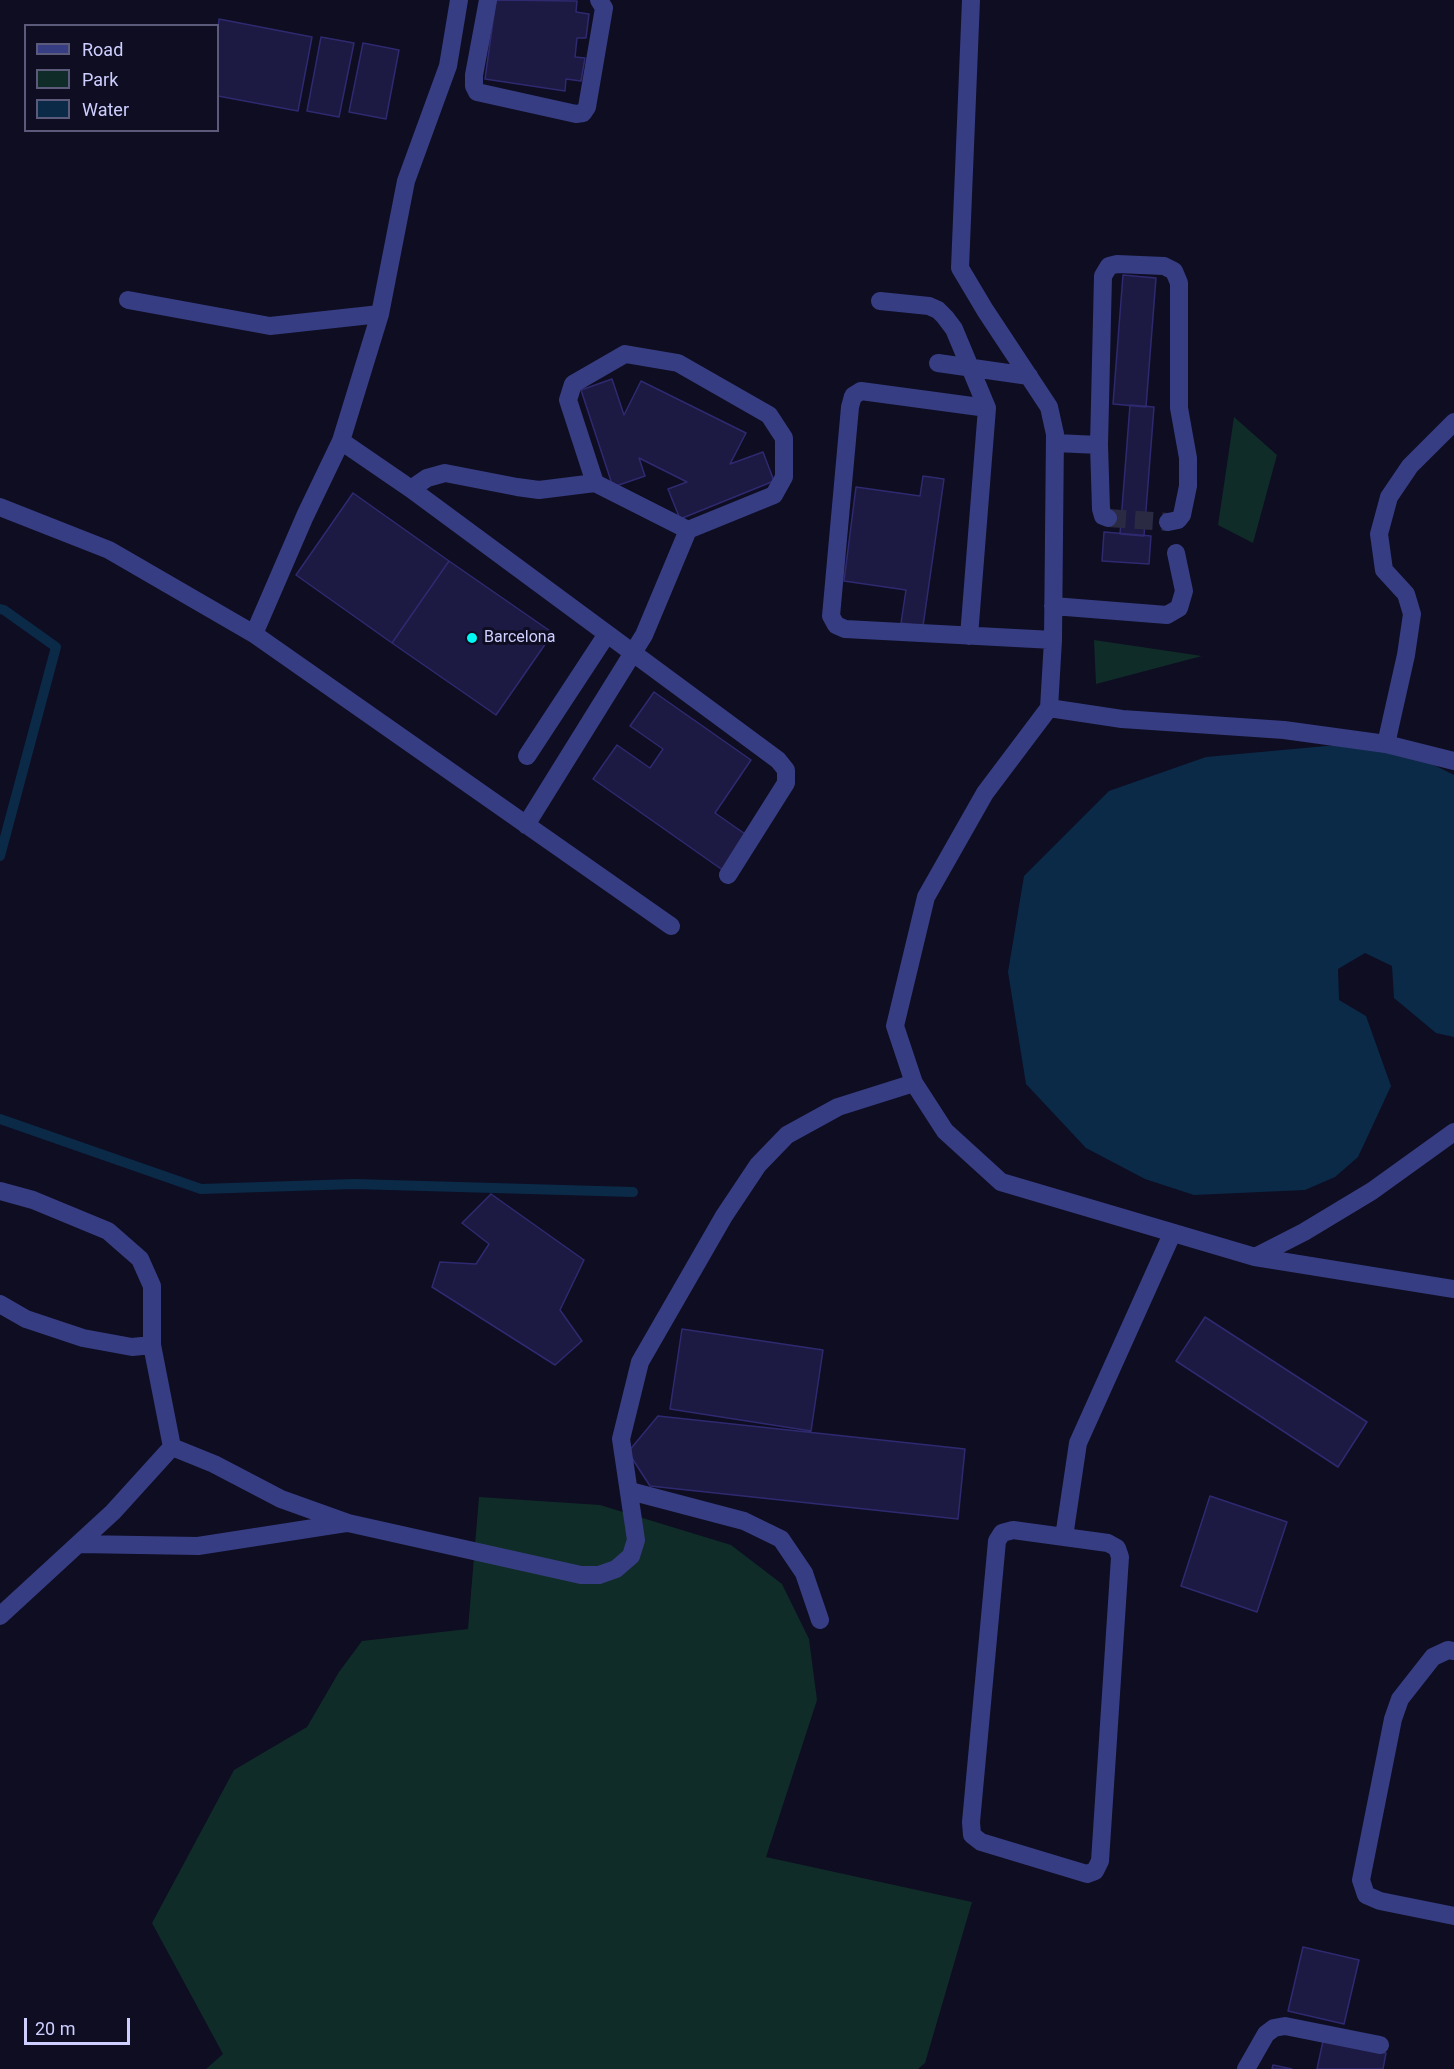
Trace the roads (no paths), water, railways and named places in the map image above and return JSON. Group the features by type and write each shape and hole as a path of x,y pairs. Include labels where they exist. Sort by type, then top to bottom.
{"street":[{"path":"254,634 340,441 381,314 406,181 449,58 459,0"},
{"path":"488,0 474,75 474,86 477,92 576,114 583,113 587,107 604,8 599,0"},
{"path":"970,0 960,267 985,310 1049,407 1056,434 1053,640 1049,708 985,793 926,897 895,1026 914,1083 945,1131 1001,1182 1255,1257 1454,1289"},
{"path":"449,58 474,75"},
{"path":"1108,518 1103,516 1101,509 1099,445 1103,276 1109,266 1118,264 1164,266 1174,271 1179,283 1179,408 1188,458 1188,486 1182,515 1178,520 1168,522"},
{"path":"128,300 270,327 381,314"},
{"path":"880,301 929,306 938,310 954,329 987,408 969,636"},
{"path":"526,825 644,635 688,530 774,495 784,477 784,438 769,415 678,363 625,354 573,384 568,400 595,483"},
{"path":"938,363 1029,376"},
{"path":"987,408 861,391 853,396 850,407 831,616 836,625 845,629 1053,640"},
{"path":"1386,744 1406,655 1412,614 1406,594 1384,570 1379,534 1389,497 1410,466 1454,422"},
{"path":"340,441 411,489 778,760 786,770 786,783 729,875"},
{"path":"1055,443 1099,445"},
{"path":"411,489 427,478 445,473 539,489 595,483 688,530"},
{"path":"0,507 109,550 254,634 671,926"},
{"path":"1053,606 1167,615 1179,608 1184,591 1176,553"},
{"path":"526,756 607,634"},
{"path":"1049,708 1122,719 1284,729 1386,744 1454,761"},
{"path":"172,1447 214,1464 280,1499 348,1523 581,1575 599,1575 616,1569 631,1556 636,1540 621,1439 640,1362 724,1216 758,1165 787,1135 838,1107 914,1083"},
{"path":"1255,1257 1304,1232 1372,1191 1454,1132"},
{"path":"0,1191 33,1200 108,1231 140,1259 152,1286 152,1345 172,1447"},
{"path":"1064,1537 1078,1443 1172,1234"},
{"path":"0,1304 26,1318 83,1338 132,1347 152,1345"},
{"path":"0,1616 113,1512 172,1447"},
{"path":"630,1491 744,1521 781,1539 804,1572 820,1620"},
{"path":"79,1544 198,1546 348,1523"},
{"path":"1013,1530 1064,1537 1108,1543 1117,1548 1120,1557 1100,1861 1095,1871 1087,1874 981,1842 972,1835 971,1822 997,1541 1002,1533 1013,1530"},
{"path":"1454,1651 1448,1650 1433,1657 1400,1699 1393,1719 1360,1881 1366,1895 1380,1901 1454,1916"},
{"path":"1246,2069 1266,2034 1274,2028 1286,2026 1380,2045"}],"water":[{"path":"1348,744 1426,761 1454,775 1454,1037 1436,1033 1394,998 1392,966 1365,953 1338,969 1339,1000 1366,1016 1391,1086 1358,1157 1335,1177 1305,1190 1194,1195 1145,1179 1086,1148 1026,1084 1008,972 1024,876 1109,791 1206,757"}],"waterway":[{"path":"0,609 56,647 0,856"},
{"path":"0,1119 201,1189 354,1184 633,1192"}],"tunnel":[{"path":"1108,518 1168,522"}],"place":[{"name":"Barcelona","path":"472,638"}]}
